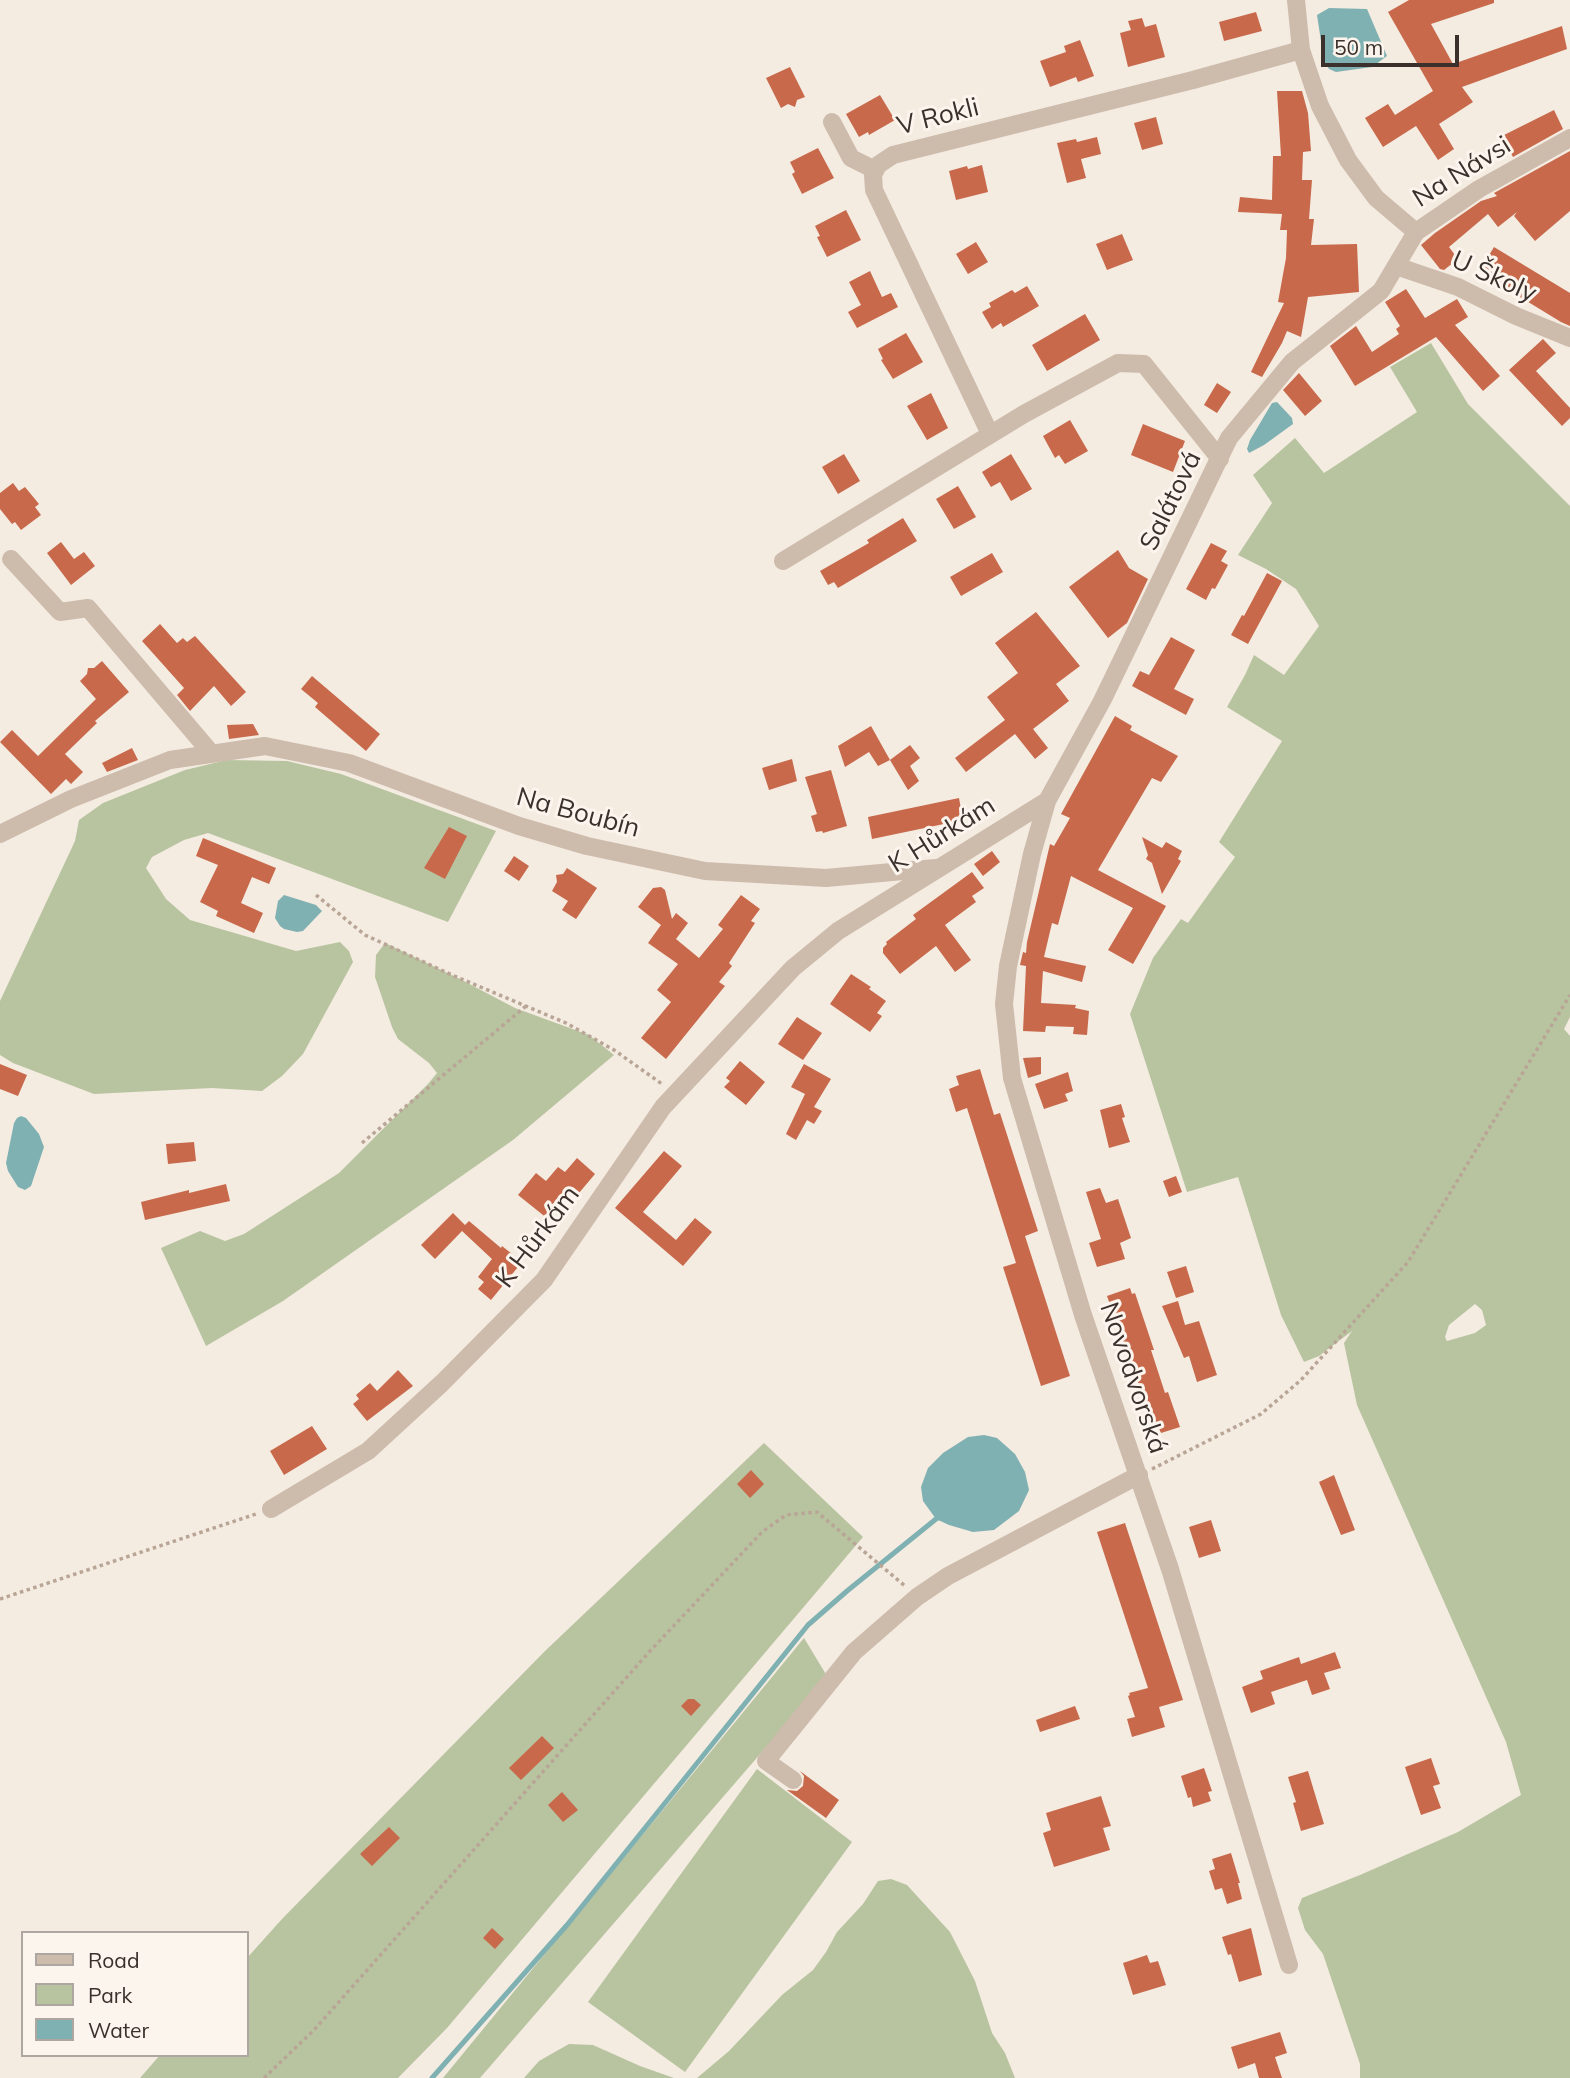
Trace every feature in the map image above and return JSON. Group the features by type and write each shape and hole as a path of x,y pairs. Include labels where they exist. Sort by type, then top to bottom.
{"street":[{"path":"1296,0 1301,50 1320,106 1348,160 1376,198 1416,232"},
{"name":"V Rokli","path":"990,434 874,190 873,175 878,165 893,155 1193,80 1301,50"},
{"path":"832,122 851,158 875,170"},
{"name":"Na Návsi","path":"1396,266 1416,232 1479,189 1570,138"},
{"name":"U Školy","path":"1396,266 1458,287 1516,316 1570,338"},
{"name":"Salátová","path":"1047,801 1102,701 1229,438 1293,362 1381,291 1396,266"},
{"path":"783,561 990,434 1118,363 1144,364 1220,459"},
{"path":"11,559 60,612 88,608 212,754"},
{"name":"Na Boubín","path":"0,834 71,799 170,760 265,746 349,764 519,826 587,846 705,871 826,878 940,867"},
{"name":"K Hůrkám","path":"271,1509 368,1451 442,1383 544,1280 663,1107 793,968 838,931 1047,801"},
{"name":"Novodvorská","path":"1047,801 1029,866 1008,965 1004,1004 1012,1077 1083,1315 1174,1583 1289,1965"},
{"path":"793,1780 766,1761 854,1652 917,1597 948,1576 1139,1475"}],"path":[{"path":"316,895 365,935 566,1023 614,1050 676,1094"},
{"path":"1139,1475 1261,1414 1301,1380 1408,1262 1570,995"},
{"path":"362,1143 526,1006"},
{"path":"0,1599 271,1509"},
{"path":"264,2078 314,2030 650,1651 762,1532 786,1515 817,1512 890,1572"}],"green space":[{"path":"1431,343 1468,404 1570,506 1570,1017 1564,1029 1570,1036 1570,2078 1360,2078 1360,2064 1323,1954 1305,1930 1298,1908 1302,1898 1458,1832 1521,1795 1506,1742 1357,1405 1344,1343 1352,1331 1319,1356 1304,1362 1281,1315 1238,1177 1187,1192 1130,1014 1153,958 1181,919 1188,923 1235,857 1219,842 1282,741 1227,707 1254,655 1284,675 1319,626 1296,589 1238,555 1272,503 1253,475 1295,438 1324,473 1417,412 1390,367","holes":["1475,1304 1482,1310 1486,1325 1475,1333 1447,1341 1445,1337 1449,1325"]},
{"path":"227,760 287,761 341,774 496,831 448,922 208,833 184,840 152,857 146,868 166,899 190,920 296,951 340,942 349,951 353,962 303,1054 282,1076 262,1091 212,1088 94,1094 13,1063 0,1055 0,1001 75,841 79,820 103,803 185,770"},
{"path":"385,943 515,1008 589,1035 614,1055 513,1140 283,1301 206,1346 161,1248 200,1231 225,1241 244,1234 339,1173 437,1073 429,1063 398,1039 392,1027 375,977 376,955"},
{"path":"764,1443 863,1537 447,2028 398,2078 140,2078 158,2057 248,2057 248,1957 545,1651"},
{"path":"804,1638 827,1676 825,1679 480,2078 443,2078"},
{"path":"757,1769 852,1842 685,2072 588,2002"},
{"path":"891,1879 907,1885 950,1932 975,1981 992,2033 1005,2053 1015,2078 697,2078 729,2051 782,1995 813,1970 837,1932 863,1904 878,1881"},
{"path":"569,2044 593,2045 674,2078 524,2078 539,2061"}],"water":[{"path":"1329,8 1367,9 1387,56 1372,67 1336,72 1329,69 1324,61 1317,15"},
{"path":"1277,402 1292,418 1293,424 1249,453 1247,449 1250,440 1272,403"},
{"path":"284,895 316,905 322,911 303,931 284,929 275,918 278,901"},
{"path":"21,1116 26,1118 39,1134 44,1147 31,1186 25,1190 18,1187 6,1163 14,1123"},
{"path":"984,1435 997,1438 1015,1454 1025,1472 1029,1490 1019,1511 994,1530 973,1532 936,1519 923,1501 921,1487 928,1468 943,1453 968,1437"}],"building":[{"path":"1409,0 1494,0 1494,3 1431,24 1453,64 1562,26 1567,49 1462,87 1473,102 1439,124 1454,149 1438,160 1416,126 1383,147 1365,118 1388,104 1395,115 1433,91 1388,12"},
{"path":"1256,12 1262,31 1224,41 1219,22"},
{"path":"1142,18 1145,27 1156,24 1165,57 1128,67 1120,33 1131,30 1128,21"},
{"path":"1080,40 1094,76 1078,82 1076,77 1050,87 1040,61 1066,52 1064,46"},
{"path":"790,67 805,97 797,100 795,107 788,104 781,108 766,78"},
{"path":"1277,91 1302,91 1308,113 1311,151 1303,152 1302,180 1312,180 1309,219 1314,219 1311,245 1357,244 1359,292 1308,297 1301,337 1287,331 1262,377 1251,372 1284,303 1278,302 1286,258 1287,230 1280,230 1282,214 1238,212 1240,197 1272,200 1273,156 1281,156"},
{"path":"880,95 895,120 869,135 868,132 859,137 846,114"},
{"path":"1554,110 1563,129 1513,157 1502,136"},
{"path":"1156,117 1163,144 1142,150 1134,123"},
{"path":"1097,137 1101,154 1081,159 1086,178 1067,183 1057,143"},
{"path":"818,148 834,178 802,194 792,174 795,172 790,162"},
{"path":"1570,151 1570,211 1535,241 1514,216 1517,212 1498,227 1488,214 1449,247 1458,259 1444,270 1440,269 1421,245 1481,201 1497,196 1494,193"},
{"path":"982,165 988,192 956,200 949,171"},
{"path":"846,210 861,240 827,257 817,237 820,236 815,226"},
{"path":"1122,234 1133,260 1107,270 1096,244"},
{"path":"976,242 988,262 968,274 956,254"},
{"path":"1494,247 1570,293 1570,326 1479,272"},
{"path":"870,271 882,297 891,293 898,307 857,328 848,312 861,305 849,282"},
{"path":"1027,286 1039,306 1003,327 1001,323 992,329 982,312 991,307 989,303 1012,290 1015,293"},
{"path":"1406,289 1425,318 1457,299 1468,317 1455,325 1500,376 1483,391 1436,337 1355,386 1330,346 1356,326 1372,352 1399,334 1396,329 1400,326 1385,302"},
{"path":"1085,314 1100,340 1047,371 1032,345"},
{"path":"906,333 923,362 893,379 881,360 883,359 878,349"},
{"path":"1543,339 1556,353 1536,371 1570,408 1570,418 1562,426 1509,370"},
{"path":"1299,373 1322,401 1305,416 1283,390"},
{"path":"1217,383 1231,392 1217,413 1204,405"},
{"path":"931,393 948,428 927,440 907,406"},
{"path":"1070,420 1088,451 1065,464 1059,455 1055,458 1043,436"},
{"path":"1143,424 1185,441 1173,472 1131,455"},
{"path":"844,454 860,481 838,494 822,467"},
{"path":"1011,454 1032,489 1011,501 1000,482 991,487 982,472"},
{"path":"13,483 19,491 25,487 39,504 35,507 41,515 21,530 15,522 12,524 0,509 0,493"},
{"path":"958,486 976,517 954,529 936,499"},
{"path":"903,518 917,541 838,588 834,582 828,585 820,571 869,543 867,540"},
{"path":"61,542 74,559 84,552 95,566 71,585 47,553"},
{"path":"1211,543 1227,551 1221,561 1228,565 1206,600 1186,589"},
{"path":"1118,550 1129,568 1148,579 1127,623 1108,638 1069,587"},
{"path":"992,553 1003,572 961,596 950,577"},
{"path":"1267,573 1282,581 1248,644 1231,635"},
{"path":"1036,612 1080,666 1056,684 1069,701 1033,729 1048,748 1035,759 1015,734 966,772 955,758 1005,720 987,697 1018,673 995,643"},
{"path":"160,624 177,643 183,638 187,642 195,636 246,692 231,706 214,686 190,711 177,695 184,688 142,641"},
{"path":"1171,637 1195,650 1174,689 1194,699 1186,715 1132,686 1140,671 1149,675"},
{"path":"102,661 129,692 95,721 97,723 65,754 83,772 71,784 66,779 51,794 0,742 12,730 38,756 96,699 80,681 87,674 88,668 94,668"},
{"path":"312,676 380,734 366,751 315,707 318,703 301,689"},
{"path":"1115,716 1132,726 1130,730 1178,756 1161,782 1152,778 1098,870 1166,906 1133,964 1108,950 1133,908 1071,876 1058,925 1052,923 1044,957 1086,966 1082,982 1043,971 1041,1003 1076,1005 1075,1008 1089,1011 1087,1035 1073,1034 1074,1027 1046,1026 1045,1032 1023,1031 1026,966 1020,965 1023,952 1026,953 1050,844 1054,846 1070,818 1061,814"},
{"path":"253,724 259,735 229,739 227,725"},
{"path":"871,726 890,760 878,766 869,752 845,767 838,746"},
{"path":"910,745 920,758 910,766 919,781 908,790 890,760"},
{"path":"132,748 138,760 107,772 102,763"},
{"path":"792,759 797,781 769,790 762,768"},
{"path":"831,770 847,826 823,833 816,832 811,816 817,814 805,777"},
{"path":"959,798 963,820 872,839 868,817"},
{"path":"449,827 467,836 445,879 424,868"},
{"path":"1142,837 1162,848 1166,842 1182,851 1178,859 1181,861 1162,894 1152,863 1146,859 1148,855"},
{"path":"203,838 276,868 269,884 252,877 241,903 263,913 254,933 216,916 218,911 200,902 218,865 196,856"},
{"path":"992,851 1000,862 983,876 974,864"},
{"path":"514,856 529,866 519,881 504,871"},
{"path":"567,868 597,888 576,919 562,910 568,901 552,891 557,882 556,875 563,874"},
{"path":"972,872 984,888 972,896 976,902 945,925 971,960 955,972 936,946 900,974 883,953 886,942 916,919 913,915"},
{"path":"661,887 665,890 672,919 676,913 688,923 676,939 699,958 723,929 718,925 741,895 760,909 751,921 755,923 729,963 732,966 719,982 725,986 666,1059 641,1038 671,1002 657,990 678,964 648,943 661,925 638,907 653,888"},
{"path":"851,974 886,1001 877,1013 882,1016 870,1032 830,1004"},
{"path":"797,1017 822,1033 803,1060 778,1044"},
{"path":"1041,1057 1041,1074 1028,1078 1023,1058"},
{"path":"740,1061 765,1082 746,1105 724,1087 730,1081 726,1078"},
{"path":"0,1064 27,1075 18,1096 0,1089"},
{"path":"804,1064 831,1079 814,1107 822,1111 814,1124 807,1120 796,1140 786,1134 805,1094 791,1087"},
{"path":"980,1069 994,1115 1000,1113 1038,1231 1025,1236 1070,1376 1041,1386 1003,1267 1016,1263 967,1108 956,1112 949,1089 959,1085 956,1076"},
{"path":"1068,1072 1073,1091 1065,1094 1068,1101 1044,1109 1035,1084"},
{"path":"1121,1104 1125,1117 1122,1118 1130,1142 1109,1148 1100,1110"},
{"path":"194,1142 196,1161 168,1164 166,1144"},
{"path":"664,1151 682,1166 643,1212 676,1240 695,1218 712,1232 683,1266 615,1208"},
{"path":"577,1158 595,1174 579,1193 573,1187 548,1219 518,1195 536,1173 546,1181 558,1167 565,1172"},
{"path":"1176,1176 1182,1192 1169,1197 1163,1181"},
{"path":"226,1184 230,1201 145,1220 141,1202"},
{"path":"1100,1188 1106,1203 1118,1199 1131,1238 1120,1243 1125,1259 1097,1267 1089,1243 1101,1239 1086,1192"},
{"path":"453,1213 465,1225 469,1221 522,1262 491,1300 478,1289 484,1282 478,1277 492,1259 462,1231 435,1259 421,1245"},
{"path":"1186,1266 1194,1292 1176,1298 1167,1272"},
{"path":"1130,1288 1132,1294 1135,1293 1165,1393 1168,1392 1180,1427 1161,1433 1156,1422 1152,1424 1107,1296"},
{"path":"1178,1301 1185,1325 1199,1321 1217,1375 1197,1382 1189,1356 1184,1358 1162,1306"},
{"path":"398,1370 413,1386 367,1421 353,1404 359,1399 356,1395 370,1383 377,1391"},
{"path":"312,1426 327,1449 284,1475 270,1451"},
{"path":"751,1470 764,1484 750,1498 737,1484"},
{"path":"1334,1475 1355,1530 1341,1535 1319,1482"},
{"path":"1211,1520 1221,1551 1199,1558 1189,1527"},
{"path":"1125,1523 1183,1700 1159,1707 1165,1727 1132,1737 1127,1719 1135,1717 1128,1696 1129,1693 1148,1688 1097,1532"},
{"path":"1335,1652 1341,1668 1324,1673 1330,1689 1312,1695 1307,1680 1271,1692 1275,1704 1251,1713 1242,1687 1263,1679 1260,1671 1299,1657 1301,1664"},
{"path":"688,1699 694,1699 701,1705 691,1716 681,1706"},
{"path":"1075,1706 1080,1719 1040,1732 1036,1720"},
{"path":"542,1736 554,1748 521,1780 509,1768"},
{"path":"1431,1758 1440,1784 1433,1786 1441,1808 1421,1815 1405,1767"},
{"path":"1204,1768 1212,1791 1208,1792 1211,1801 1193,1807 1181,1776"},
{"path":"800,1771 839,1800 826,1818 787,1790 797,1791 803,1786 804,1776"},
{"path":"1308,1771 1324,1824 1301,1831 1288,1777"},
{"path":"562,1792 578,1810 563,1822 548,1805"},
{"path":"1101,1796 1111,1826 1103,1828 1110,1850 1054,1867 1043,1833 1051,1830 1046,1813"},
{"path":"389,1827 400,1838 372,1866 360,1854"},
{"path":"1231,1853 1242,1899 1227,1904 1222,1888 1215,1890 1209,1871 1215,1869 1212,1859"},
{"path":"492,1928 504,1939 495,1949 483,1938"},
{"path":"1251,1928 1262,1975 1239,1982 1231,1954 1228,1955 1222,1937"},
{"path":"1147,1955 1150,1963 1158,1961 1166,1985 1133,1995 1123,1963"},
{"path":"1280,2032 1287,2053 1275,2057 1282,2078 1259,2078 1255,2063 1238,2069 1231,2047"}],"waterway":[{"path":"432,2078 567,1925 808,1625 940,1517"}]}
